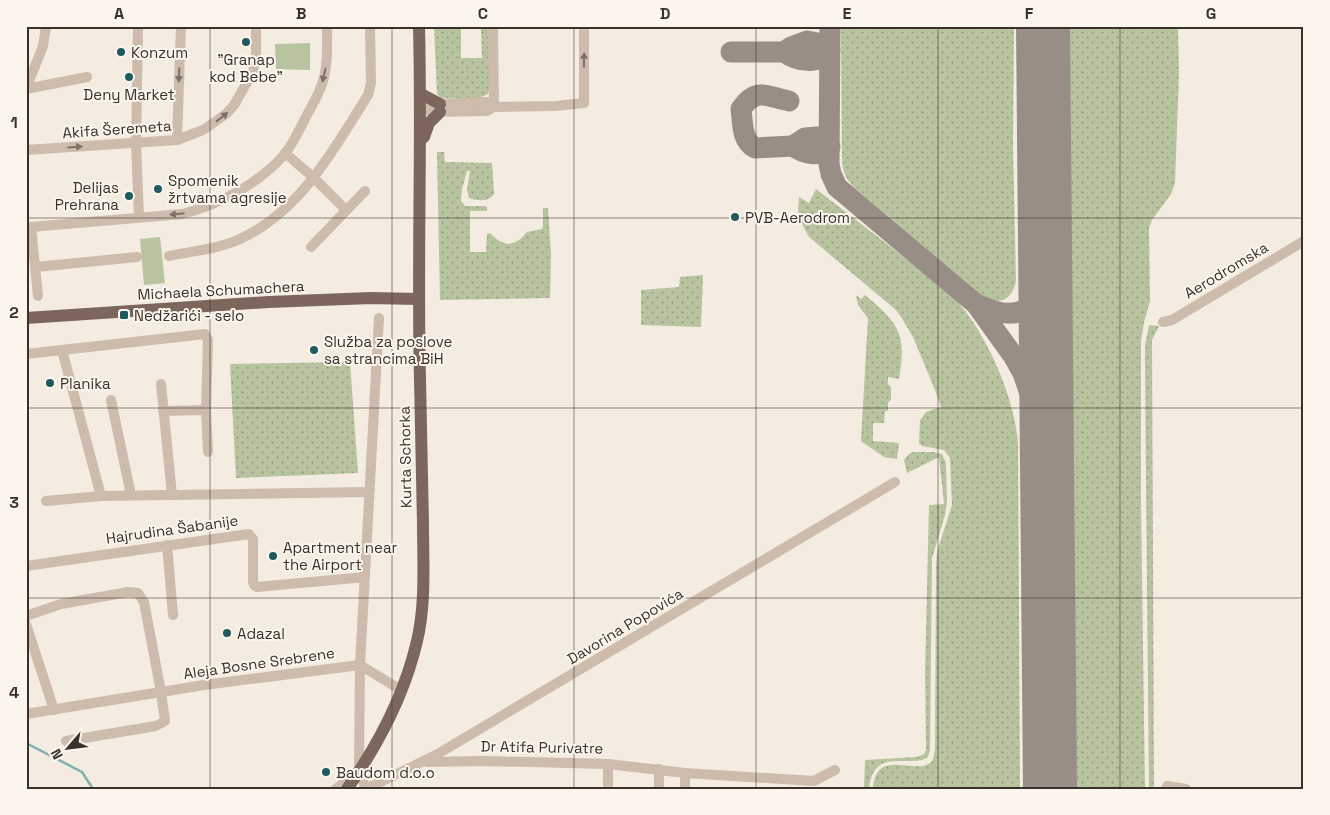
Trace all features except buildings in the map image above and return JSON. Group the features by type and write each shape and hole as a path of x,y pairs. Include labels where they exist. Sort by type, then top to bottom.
{"main road":[{"name":"Kurta Schorka","path":"347,789 382,731 401,690 417,640 424,582 418,300 421,144 420,26"},
{"path":"421,94 440,108 429,123 421,144"},
{"name":"Michaela Schumachera","path":"26,318 269,302 371,298 418,300"}],"street":[{"path":"26,89 43,46 46,26"},
{"path":"138,26 136,144 139,217"},
{"path":"178,140 181,26"},
{"name":"Akifa Šeremeta","path":"26,150 178,140 203,130 226,114 234,105 254,72 256,26"},
{"path":"38,296 31,227 182,214 203,209 229,197 256,179 285,154 311,107 325,73 327,26"},
{"path":"170,256 212,248 250,234 289,205 314,178 368,95 372,83 370,26"},
{"path":"493,26 494,107"},
{"path":"421,108 427,111 487,102 494,107 556,106 584,103 584,27"},
{"path":"26,89 87,77"},
{"path":"285,154 314,178 346,210"},
{"path":"310,247 365,191"},
{"name":"Aerodromska","path":"1163,322 1172,320 1304,241"},
{"path":"36,267 137,257"},
{"path":"366,789 359,771 360,665 379,318"},
{"path":"26,354 204,334 208,340 206,410 208,452"},
{"path":"62,350 101,496"},
{"path":"160,384 172,495"},
{"path":"111,400 131,495"},
{"path":"163,411 206,410"},
{"name":"Davorina Popovića","path":"366,789 424,762 895,482"},
{"name":"Hajrudina Šabanije","path":"46,501 131,495 369,492"},
{"name":"Hajrudina Šabanije","path":"26,566 167,544 250,534 253,539 253,582 258,587 365,577"},
{"path":"167,544 174,615"},
{"path":"26,616 61,604 128,592 138,593 144,602 165,720 160,725 66,741"},
{"path":"26,624 54,710"},
{"path":"360,665 401,690"},
{"name":"Aleja Bosne Srebrene","path":"26,714 204,685 360,665"},
{"name":"Dr Atifa Purivatre","path":"424,762 483,761 608,764 814,785 835,770"},
{"path":"608,764 608,789"},
{"path":"659,769 659,789"},
{"path":"336,789 359,771"},
{"path":"685,773 685,789"},
{"path":"749,789 750,777"},
{"path":"1167,786 1186,789"}],"green space":[{"path":"434,26 468,26 468,28 461,29 461,58 482,58 481,28 474,28 475,26 489,26 490,88 488,94 479,98 441,98 437,94"},
{"path":"841,26 1014,26 1013,147 1016,282 1011,293 1005,299 996,301 985,298 855,188 846,177 842,160"},
{"path":"1064,26 1178,26 1179,73 1175,183 1171,194 1152,220 1149,228 1150,301 1141,341 1145,789 1075,789"},
{"path":"310,43 310,70 276,69 275,44"},
{"path":"437,152 444,152 445,162 492,163 494,194 492,197 483,200 469,198 467,190 470,171 467,171 462,189 461,201 465,206 487,207 487,211 470,211 470,252 486,252 487,234 490,233 500,241 509,244 518,241 527,232 542,229 543,208 548,208 551,255 550,298 440,300"},
{"path":"816,189 951,295 978,330 998,367 1005,387 1016,426 1018,444 1020,789 873,789 876,776 882,768 889,765 926,765 934,757 936,567 937,552 952,505 950,458 944,450 922,446 919,443 920,420 926,412 941,407 913,337 901,317 896,310 809,237 800,220 798,211 799,197 809,203"},
{"path":"160,237 165,283 144,285 140,239"},
{"path":"703,275 701,327 641,325 641,290 679,287 680,277"},
{"path":"856,295 861,299 865,295 886,314 893,322 901,340 902,351 899,379 888,377 888,384 891,387 891,400 888,402 888,411 885,411 884,423 873,423 873,441 899,443 897,459 884,457 861,441 868,318 858,305"},
{"path":"1149,325 1159,326 1152,340 1154,789 1149,789 1145,346"},
{"path":"350,362 358,473 236,478 230,364"},
{"path":"913,452 942,454 946,463 947,502 932,558 930,751 927,758 922,760 895,761 881,765 875,769 871,777 869,789 864,789 865,760 917,757 924,754 926,750 925,673 929,505 944,504 939,457 907,473 904,460"}],"waterway":[{"path":"26,743 82,772 93,789"}],"taxiway":[{"path":"830,26 829,164 837,187 976,304 1014,357 1023,373 1047,444"},
{"path":"807,41 823,44 830,50 825,55 814,60 801,60 784,52 807,41"},
{"path":"731,52 784,52"},
{"path":"789,101 758,95 752,97 741,109 745,136 750,145 755,148 793,146"},
{"path":"817,137 826,142 830,147 821,153 812,154 793,146 805,138 817,137"},
{"path":"976,304 1000,312 1018,312 1033,302 1045,279"}],"runway":[{"path":"1043,26 1050,789"}],"place":[{"name":"\"Granap kod Bebe\"","path":"246,42"},
{"name":"Konzum","path":"121,52"},
{"name":"Deny Market","path":"129,77"},
{"name":"Spomenik žrtvama agresije","path":"158,189"},
{"name":"Delijas Prehrana","path":"129,196"},
{"name":"PVB-Aerodrom","path":"735,217"},
{"name":"Nedžarići - selo","path":"124,315"},
{"name":"Služba za poslove sa strancima BiH","path":"314,350"},
{"name":"Planika","path":"50,383"},
{"name":"Apartment near the Airport","path":"273,556"},
{"name":"Adazal","path":"227,633"},
{"name":"Baudom d.o.o","path":"326,772"}]}
